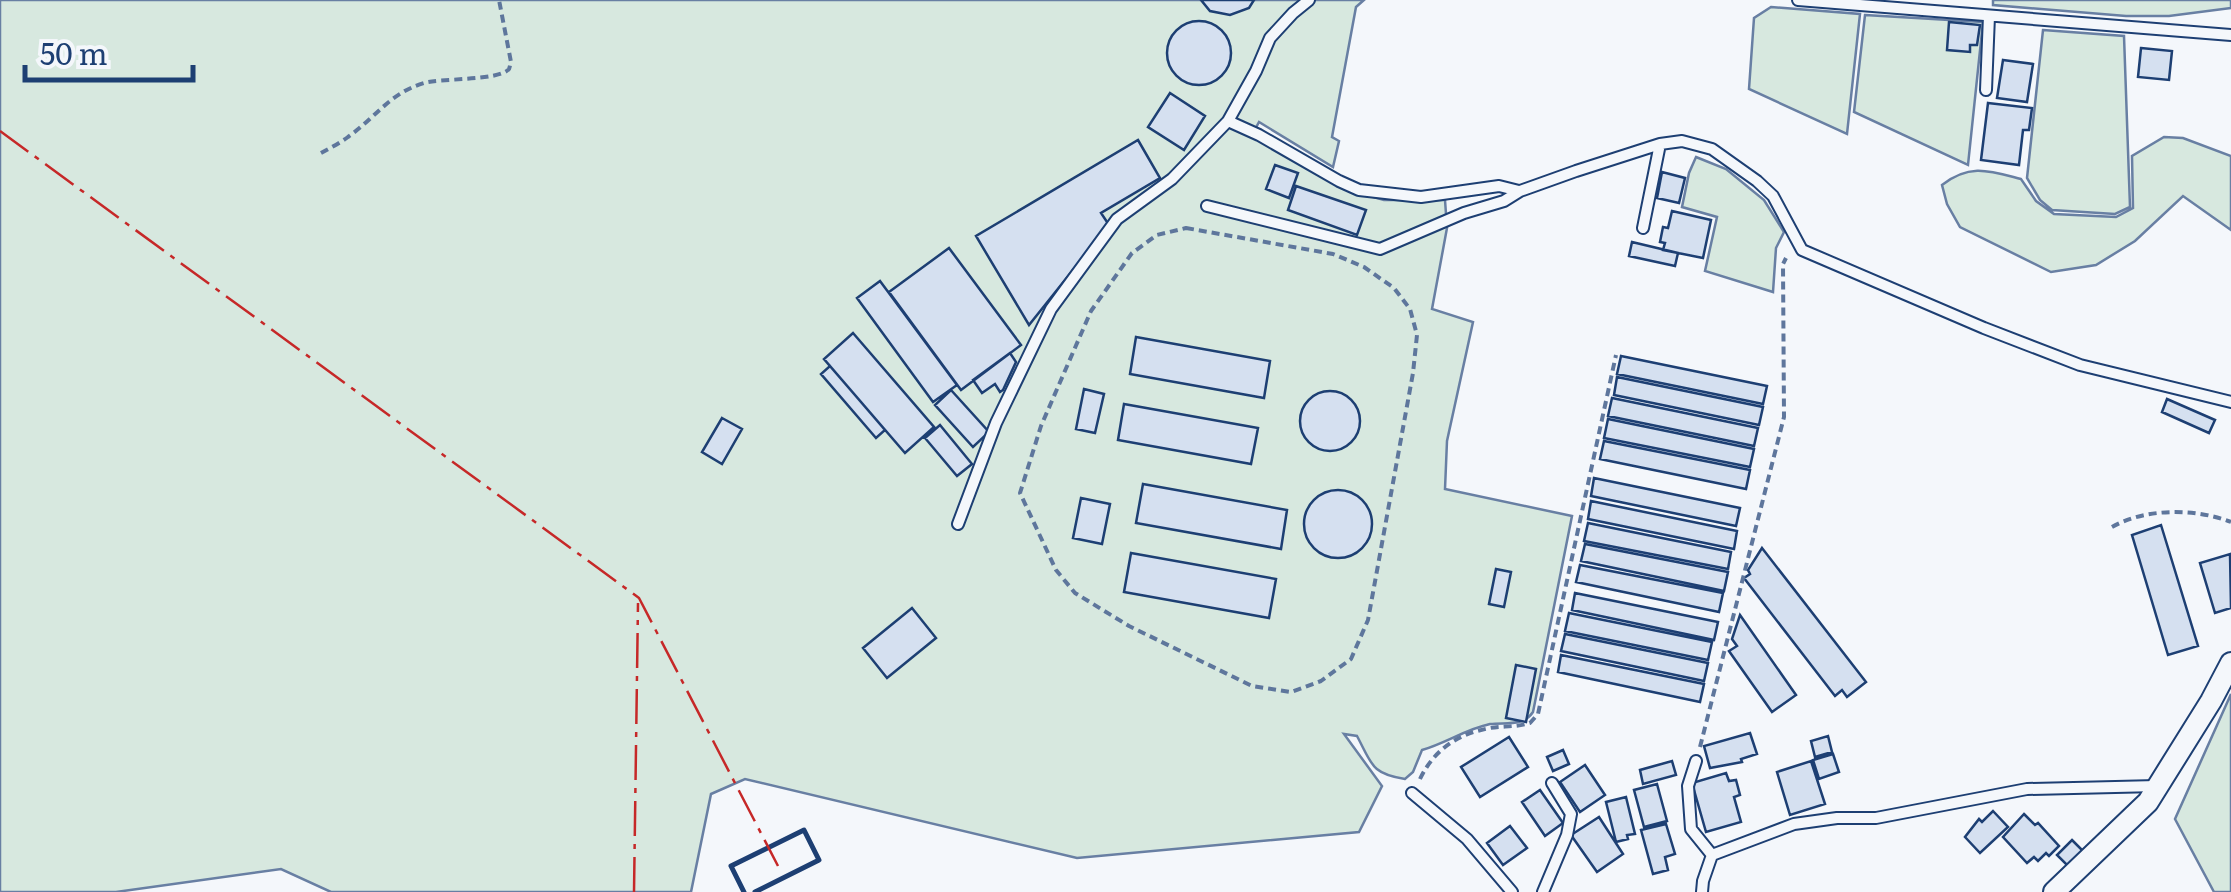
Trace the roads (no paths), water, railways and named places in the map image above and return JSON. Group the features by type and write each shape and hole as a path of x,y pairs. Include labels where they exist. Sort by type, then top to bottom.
{"street":[{"path":"2054,892 2148,802 2231,663"}],"lane":[{"path":"958,524 996,423 1050,310 1117,220 1172,179 1228,121 1270,38 1308,0"},
{"path":"1798,0 2231,35"},
{"path":"1986,90 1989,16"},
{"path":"1228,121 1359,190 1421,197 1499,186 1520,191"},
{"path":"1207,206 1380,248 1504,201 1520,191 1660,144 1682,141 1712,149 1773,196 1802,250 2080,365 2231,402"},
{"path":"1642,228 1660,144"},
{"path":"1696,762 1688,786 1691,829 1712,855"},
{"path":"1542,892 1567,835 1571,814 1552,784"},
{"path":"1712,855 1794,824 1876,818 2027,790 2158,786"},
{"path":"1412,793 1467,839 1512,892"},
{"path":"1702,892 1712,855"}]}
